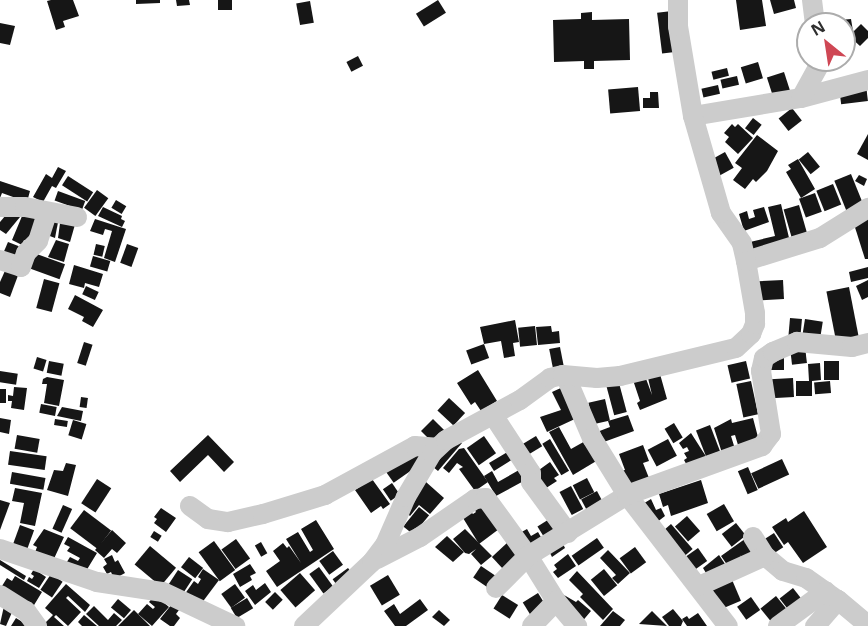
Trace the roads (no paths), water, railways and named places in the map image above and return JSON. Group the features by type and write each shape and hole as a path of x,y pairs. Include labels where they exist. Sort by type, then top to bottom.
{"street":[{"path":"304,626 372,562 389,538 406,497 436,448 550,378 563,375 566,377 620,376 736,348 751,334 755,324 746,261 742,243 721,213 693,116 678,26 678,0"},
{"path":"801,98 815,72"},
{"path":"693,116 801,98 868,80"},
{"path":"0,207 25,207 77,217"},
{"path":"746,261 820,238 868,208"},
{"path":"0,260 21,267 26,253 38,241 47,213"},
{"path":"496,588 528,556 627,495 751,451 768,441 771,434 761,371 764,358 773,352 797,342 852,347 868,343"},
{"path":"566,377 592,438 627,495 728,626"},
{"path":"493,415 531,473 531,482 568,532"},
{"path":"190,506 208,519 228,522 263,514 325,495 415,446 436,448"},
{"path":"372,562 420,537 456,511 480,498 486,498 528,556 556,601 577,626"},
{"path":"753,537 765,556 783,571 806,578 868,626"},
{"path":"0,549 97,582 163,592 235,626"},
{"path":"699,586 765,556"},
{"path":"0,595 26,611 37,626"},
{"path":"778,626 832,596"},
{"path":"815,626 832,596"},
{"path":"532,626 556,601"}]}
